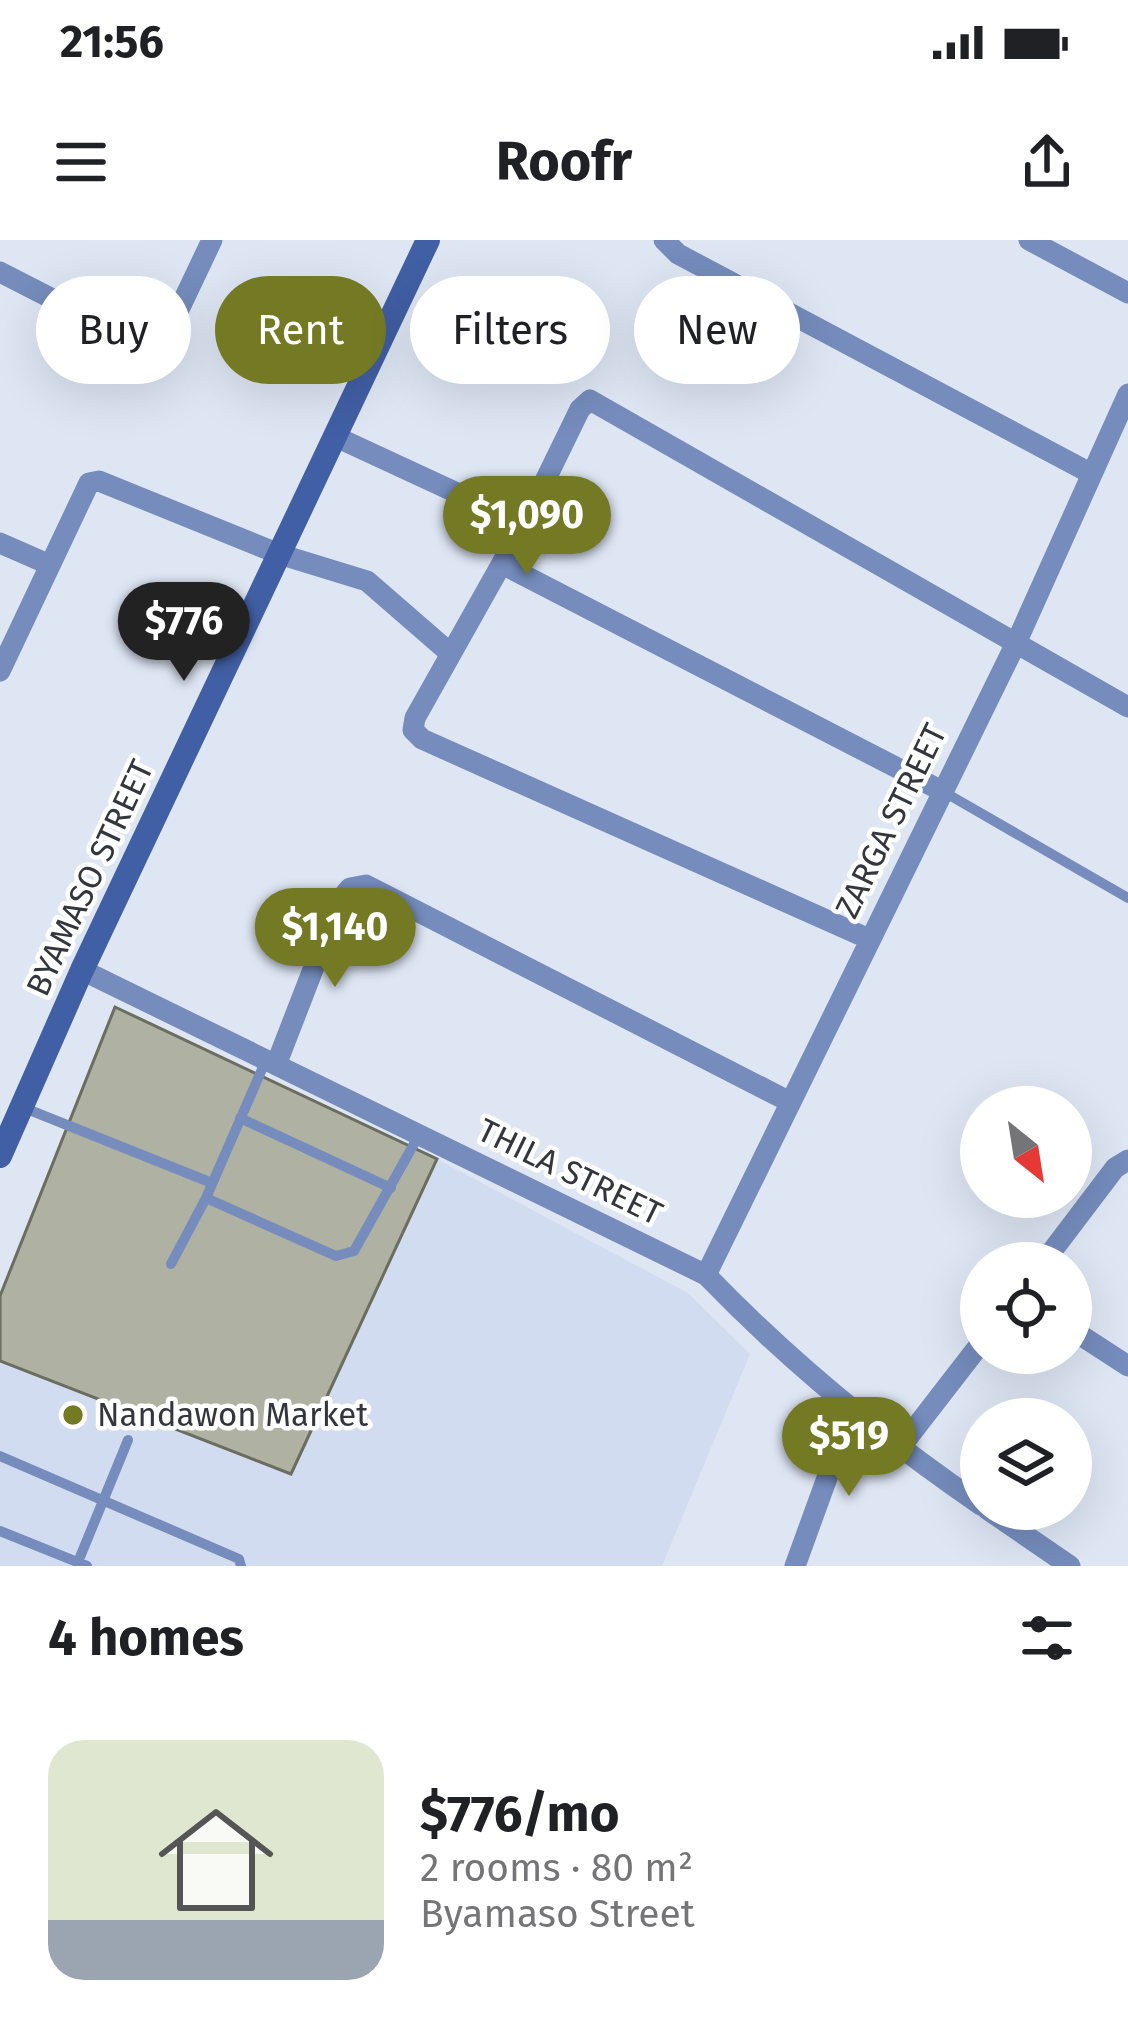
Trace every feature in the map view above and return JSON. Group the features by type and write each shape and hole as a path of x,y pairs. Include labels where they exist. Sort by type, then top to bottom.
{"main road":[{"name":"BYAMASO STREET","path":"0,1156 82,970 428,240"}],"street":[{"path":"0,272 152,350 165,339 212,240"},
{"path":"664,240 678,254 1092,474"},
{"path":"1029,240 1128,293"},
{"name":"ZARGA STREET","path":"706,1275 1017,641 1128,394"},
{"path":"869,939 422,739 413,730 415,718 524,524 580,409 590,400 1128,706"},
{"path":"334,436 524,524"},
{"path":"0,671 89,483 99,482 278,554 367,581 451,654"},
{"path":"0,543 48,564"},
{"path":"502,564 942,791"},
{"path":"271,1062 340,900 350,888 366,885 790,1102"},
{"name":"THILA STREET","path":"82,970 706,1275 784,1355 851,1412 960,1491"},
{"path":"1059,1242 1115,1168 1128,1160"},
{"path":"1092,1343 1128,1366"},
{"path":"899,1449 960,1370"},
{"path":"795,1566 851,1412"},
{"name":"THILA STREET","path":"1018,1530 1070,1566"}],"lane":[{"path":"942,791 1128,898"},
{"path":"171,1264 271,1062"},
{"path":"22,1107 212,1183"},
{"path":"240,1118 392,1188"},
{"path":"206,1198 336,1256 362,1244 419,1135"},
{"path":"0,1531 82,1564 128,1440"},
{"path":"0,1456 239,1559 241,1566"}],"shaded area":[{"path":"437,1159 688,1293 750,1354 662,1566 0,1566 0,1357 291,1473"}],"building":[{"path":"115,1007 437,1159 291,1474 0,1361 0,1296"}],"place":[{"name":"Nandawon Market","path":"73,1415"}]}
